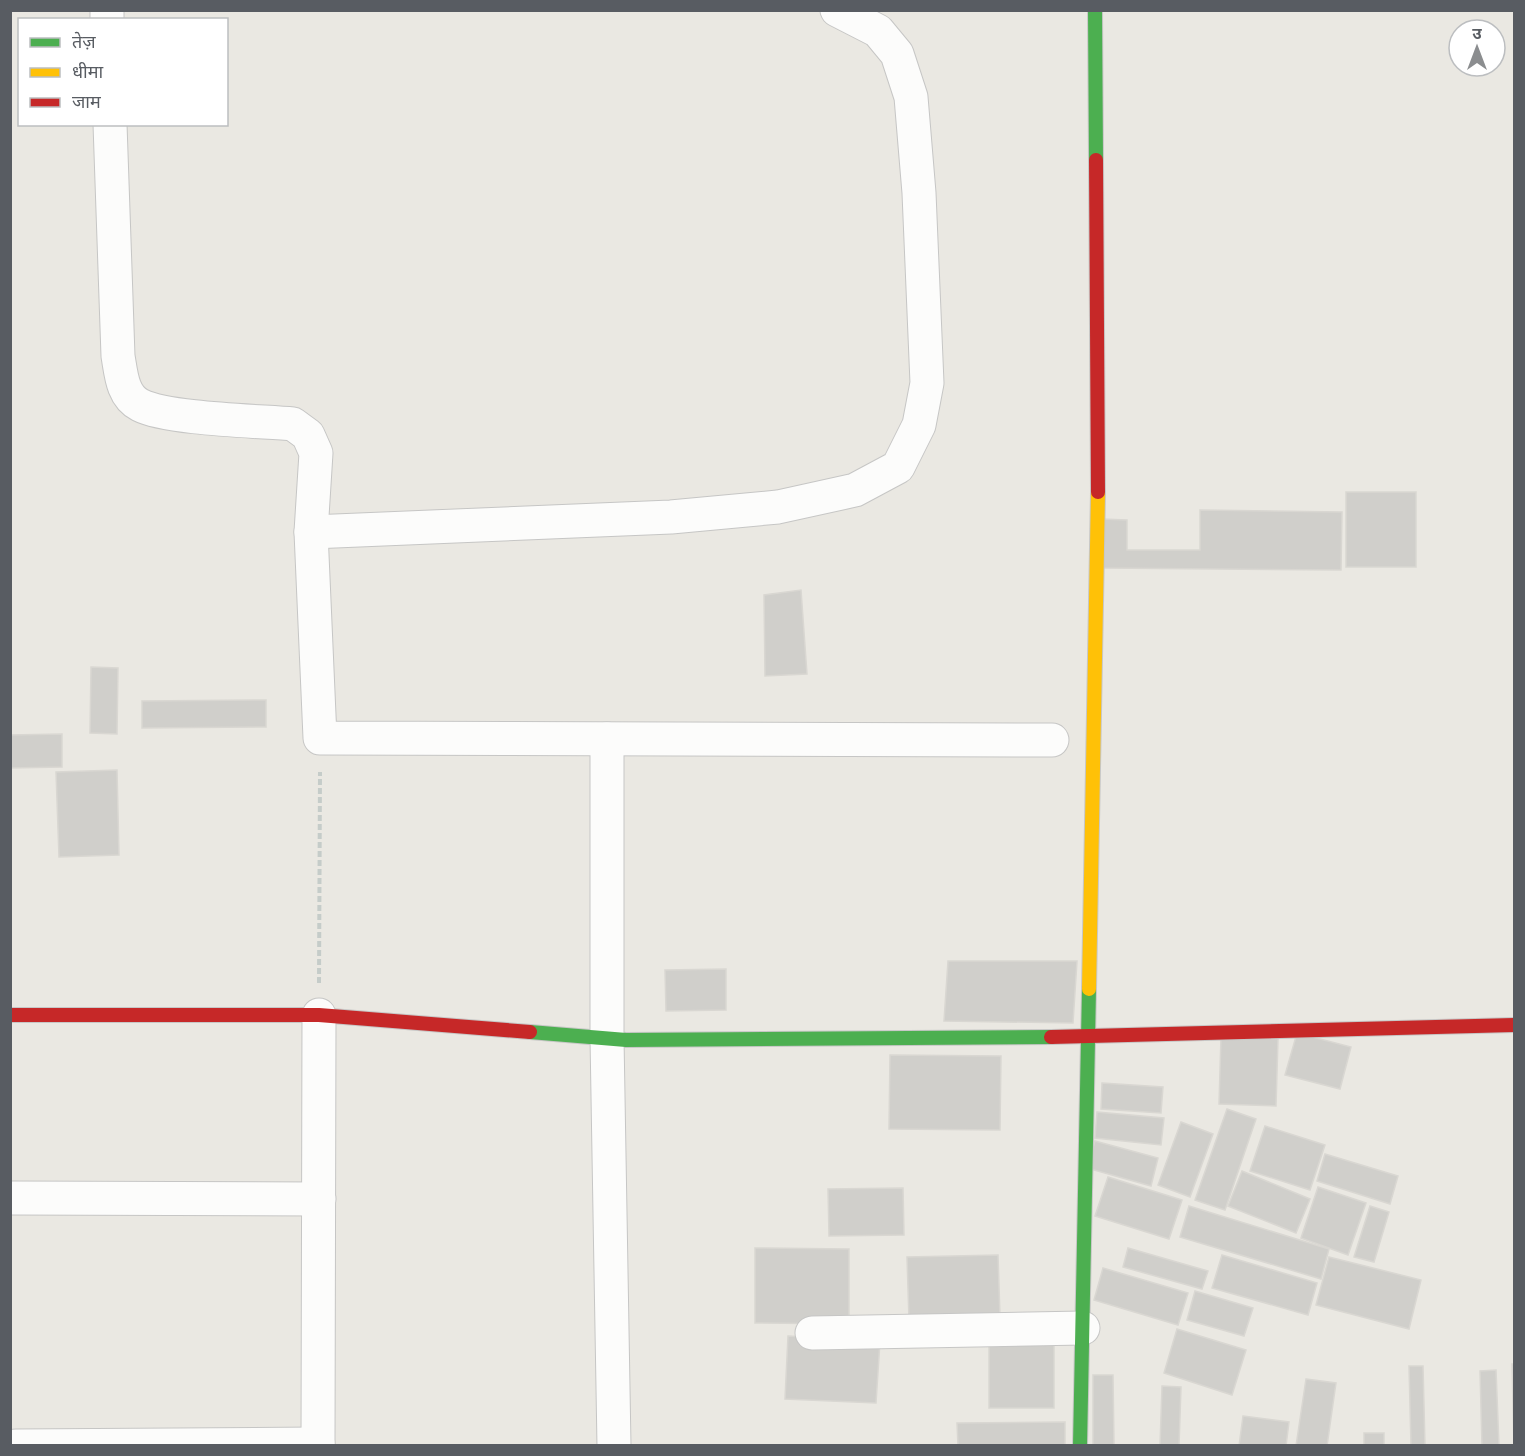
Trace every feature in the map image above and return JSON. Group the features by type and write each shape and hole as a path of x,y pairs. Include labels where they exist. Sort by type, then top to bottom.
{"street":[{"path":"311,532 671,517 778,507 855,490 898,467 919,425 927,383 919,193 911,97 897,54 878,31 837,10"},
{"path":"1080,1446 1090,1038 1098,488 1095,10"},
{"path":"110,126 118,356 124,389 139,405 168,412 293,424 308,435 316,453 311,532 320,738 1052,740"},
{"path":"607,739 607,1038 614,1446"},
{"path":"10,1015 319,1015 607,1038 1090,1038 1515,1025"},
{"path":"16,1446 318,1445 319,1015"},
{"path":"10,1198 319,1199"},
{"path":"812,1333 1083,1328"}],"path":[{"path":"319,1015 320,738"}],"building":[{"path":"1346,492 1416,492 1416,567 1346,567"},
{"path":"1200,510 1342,512 1341,570 1102,568 1102,519 1127,520 1127,550 1200,550"},
{"path":"801,590 807,674 765,676 764,595"},
{"path":"91,667 118,668 117,734 90,733"},
{"path":"266,700 266,727 142,728 142,701"},
{"path":"62,734 62,767 10,768 10,735"},
{"path":"117,770 119,855 59,857 56,772"},
{"path":"948,961 1077,961 1073,1023 944,1021"},
{"path":"726,969 726,1010 666,1011 665,970"},
{"path":"1297,1033 1351,1047 1340,1089 1285,1075"},
{"path":"1221,1037 1278,1039 1276,1106 1219,1104"},
{"path":"890,1055 1001,1056 1000,1130 889,1129"},
{"path":"1102,1083 1163,1087 1161,1113 1101,1109"},
{"path":"1227,1109 1256,1119 1225,1210 1195,1200"},
{"path":"1097,1112 1164,1118 1161,1145 1095,1138"},
{"path":"1181,1122 1213,1134 1190,1197 1158,1185"},
{"path":"1265,1126 1325,1145 1310,1190 1250,1171"},
{"path":"1095,1141 1158,1158 1151,1186 1087,1168"},
{"path":"1325,1154 1398,1176 1390,1204 1317,1181"},
{"path":"1242,1171 1310,1199 1296,1233 1228,1206"},
{"path":"1108,1177 1182,1200 1169,1239 1095,1216"},
{"path":"1318,1187 1366,1203 1348,1255 1301,1238"},
{"path":"903,1188 904,1235 829,1236 828,1189"},
{"path":"1189,1206 1329,1249 1321,1279 1180,1237"},
{"path":"1370,1206 1389,1212 1374,1262 1354,1257"},
{"path":"755,1248 849,1249 849,1324 755,1323"},
{"path":"1128,1248 1208,1271 1202,1289 1123,1267"},
{"path":"998,1255 1000,1317 909,1320 907,1257"},
{"path":"1222,1255 1317,1283 1308,1315 1212,1288"},
{"path":"1329,1257 1421,1280 1409,1329 1316,1305"},
{"path":"1103,1268 1188,1293 1178,1325 1094,1300"},
{"path":"1195,1291 1253,1308 1244,1336 1187,1320"},
{"path":"1177,1329 1246,1350 1232,1395 1164,1373"},
{"path":"788,1336 880,1341 876,1403 785,1399"},
{"path":"989,1343 1054,1343 1054,1408 989,1408"},
{"path":"1512,1364 1514,1364 1514,1446"},
{"path":"1409,1366 1423,1366 1425,1446 1411,1446"},
{"path":"1496,1370 1499,1446 1482,1446 1480,1371"},
{"path":"1093,1375 1113,1375 1114,1446 1093,1446"},
{"path":"1306,1379 1336,1383 1327,1446 1296,1446"},
{"path":"1162,1386 1181,1387 1179,1446 1160,1446"},
{"path":"1243,1416 1289,1422 1286,1446 1239,1446"},
{"path":"1065,1422 1065,1446 958,1446 957,1423"},
{"path":"1364,1433 1384,1433 1384,1446 1364,1446"}],"traffic: fast":[{"path":"1095,10 1096,160"},
{"path":"1080,1446 1089,989"},
{"path":"530,1032 626,1040 1051,1037"}],"traffic: slow":[{"path":"1089,989 1098,492"}],"traffic: jam":[{"path":"1096,160 1098,492"},
{"path":"10,1015 319,1015 530,1032"},
{"path":"1051,1037 1514,1025"}]}
